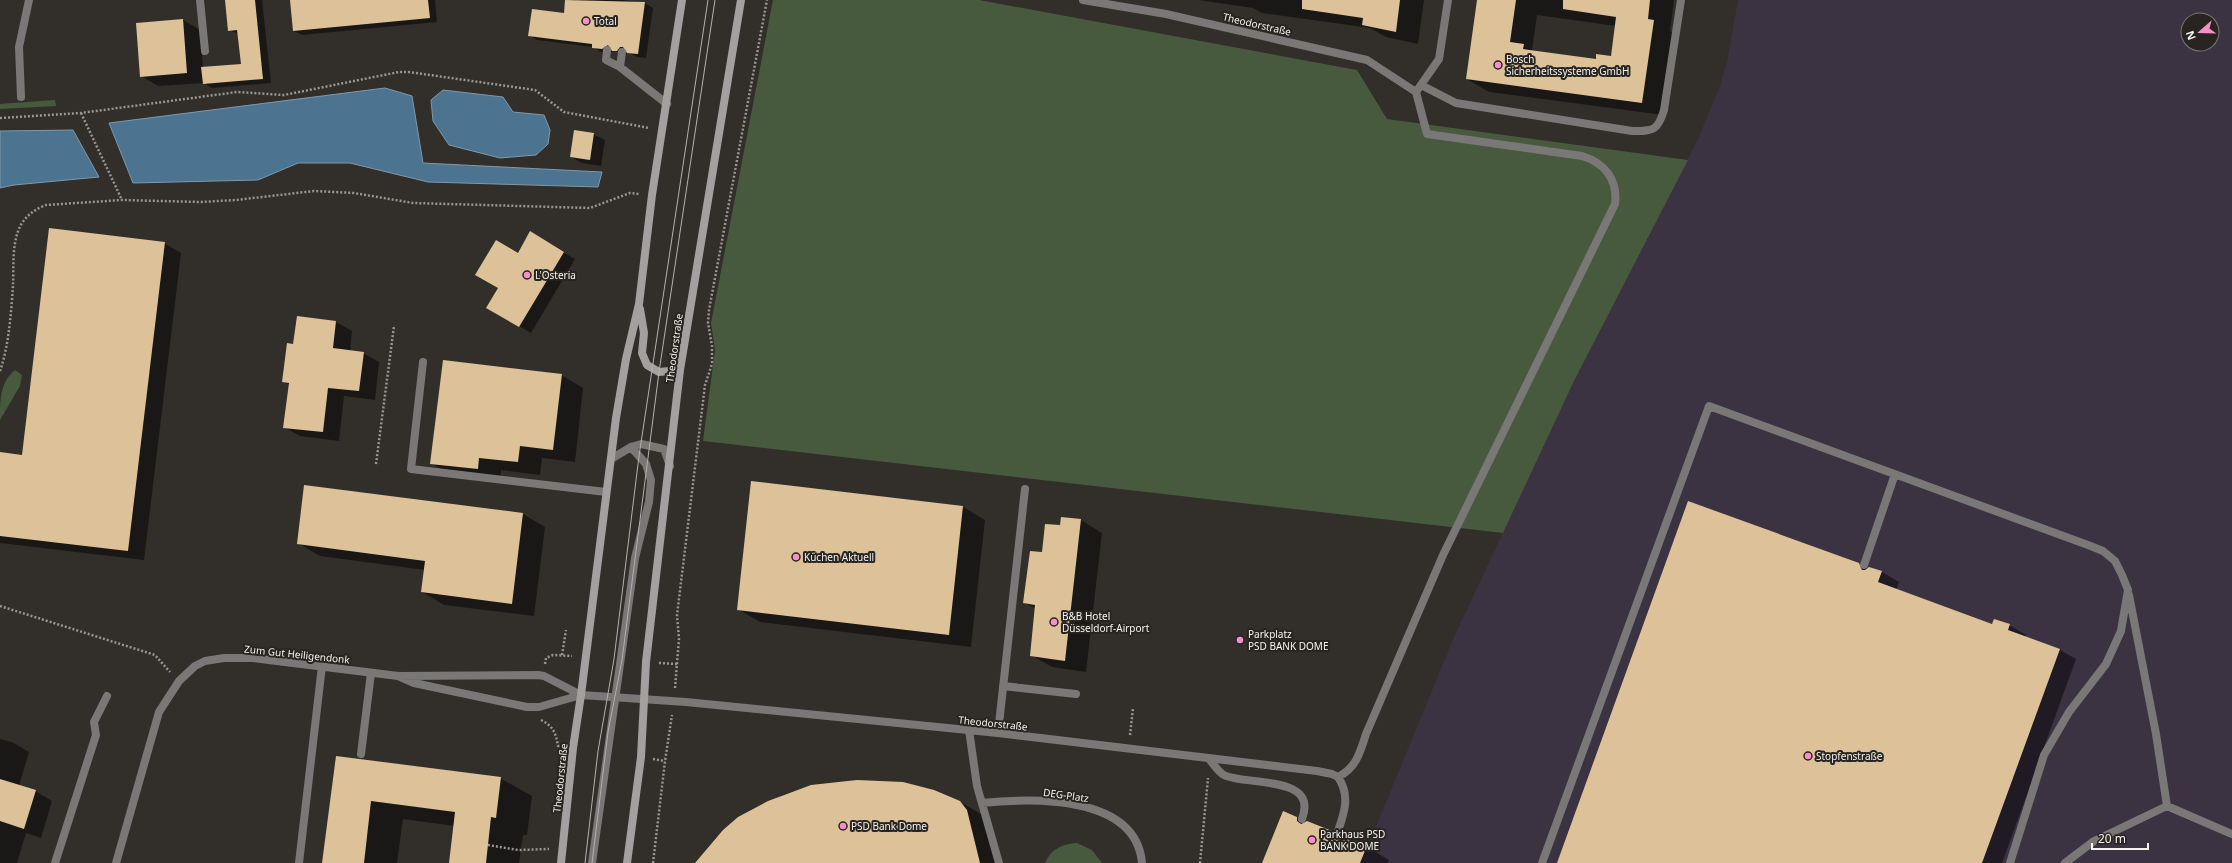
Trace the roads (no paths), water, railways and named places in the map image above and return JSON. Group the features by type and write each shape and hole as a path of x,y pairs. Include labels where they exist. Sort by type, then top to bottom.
{"main road":[{"name":"Theodorstraße","path":"560,863 573,748 606,492 626,359 639,304 652,195 682,0"},
{"name":"Theodorstraße","path":"627,863 641,757 646,662 670,467 680,370 741,0"},
{"path":"639,304 644,333 642,353 647,365 659,372 680,370"}],"street":[{"path":"21,97 18,47 29,0"},
{"path":"200,0 205,52"},
{"name":"Theodorstraße","path":"1083,0 1166,14 1368,60 1416,92"},
{"path":"1337,834 1346,802 1346,791 1338,777 1351,768 1357,760 1366,734 1443,555 1615,204 1617,192 1612,178 1594,160 1582,156 1427,134 1416,92 1439,59 1448,0"},
{"path":"1421,85 1456,103 1632,131 1653,130 1660,124 1664,110 1681,0"},
{"path":"607,50 606,60 620,68 667,104"},
{"path":"620,68 622,52"},
{"path":"423,362 411,469 606,492"},
{"path":"1542,863 1709,406 2103,551 2115,561 2128,590 2156,734 2167,806"},
{"path":"611,459 641,444 664,449 670,467"},
{"path":"592,863 614,698 622,660 635,558 649,502 651,480 646,464 631,448"},
{"path":"1864,564 1895,474"},
{"path":"998,733 1025,489"},
{"path":"2010,863 2044,755 2069,712 2106,664 2121,631 2128,590"},
{"name":"Zum Gut Heiligendonk","path":"116,863 159,712 179,681 195,666 205,661 224,658 253,658 398,676 538,675 544,676 581,695"},
{"path":"299,863 322,666"},
{"path":"361,754 371,673"},
{"name":"Zum Gut Heiligendonk","path":"398,676 414,683 527,707 539,706 581,695"},
{"path":"1003,686 1076,694"},
{"name":"Theodorstraße","path":"581,695 644,701 674,702 998,733 1317,771 1332,774 1338,777"},
{"path":"56,863 96,735 94,722 107,696"},
{"path":"969,730 977,786 999,863"},
{"path":"1209,759 1222,774 1236,780 1287,786 1295,791 1305,807 1302,819"},
{"name":"DEG-Platz","path":"982,803 1020,799 1085,807 1109,814 1121,823 1132,835 1142,863"},
{"path":"2065,863 2094,841 2167,806 2232,834"}],"water":[{"path":"385,88 412,96 423,163 602,172 598,187 428,182 350,163 298,163 258,180 133,183 109,123"},
{"path":"443,90 503,97 513,112 544,115 550,130 548,144 536,155 500,158 449,145 433,121 431,100"},
{"path":"73,130 99,177 14,185 0,188 0,131"}],"tram line":[{"path":"585,863 598,751 614,659 639,456 708,0"},
{"path":"592,863 608,732 622,660 659,372 715,0"}],"place":[{"name":"Total","path":"586,21"},
{"name":"Bosch Sicherheitssysteme GmbH","path":"1498,65"},
{"name":"L'Osteria","path":"527,275"},
{"name":"Küchen Aktuell","path":"796,557"},
{"name":"B&B Hotel Düsseldorf-Airport","path":"1054,622"},
{"name":"Parkplatz PSD BANK DOME","path":"1240,640"},
{"name":"Stopfenstraße","path":"1808,756"},
{"name":"PSD Bank Dome","path":"843,826"},
{"name":"Parkhaus PSD BANK DOME","path":"1312,840"}]}
